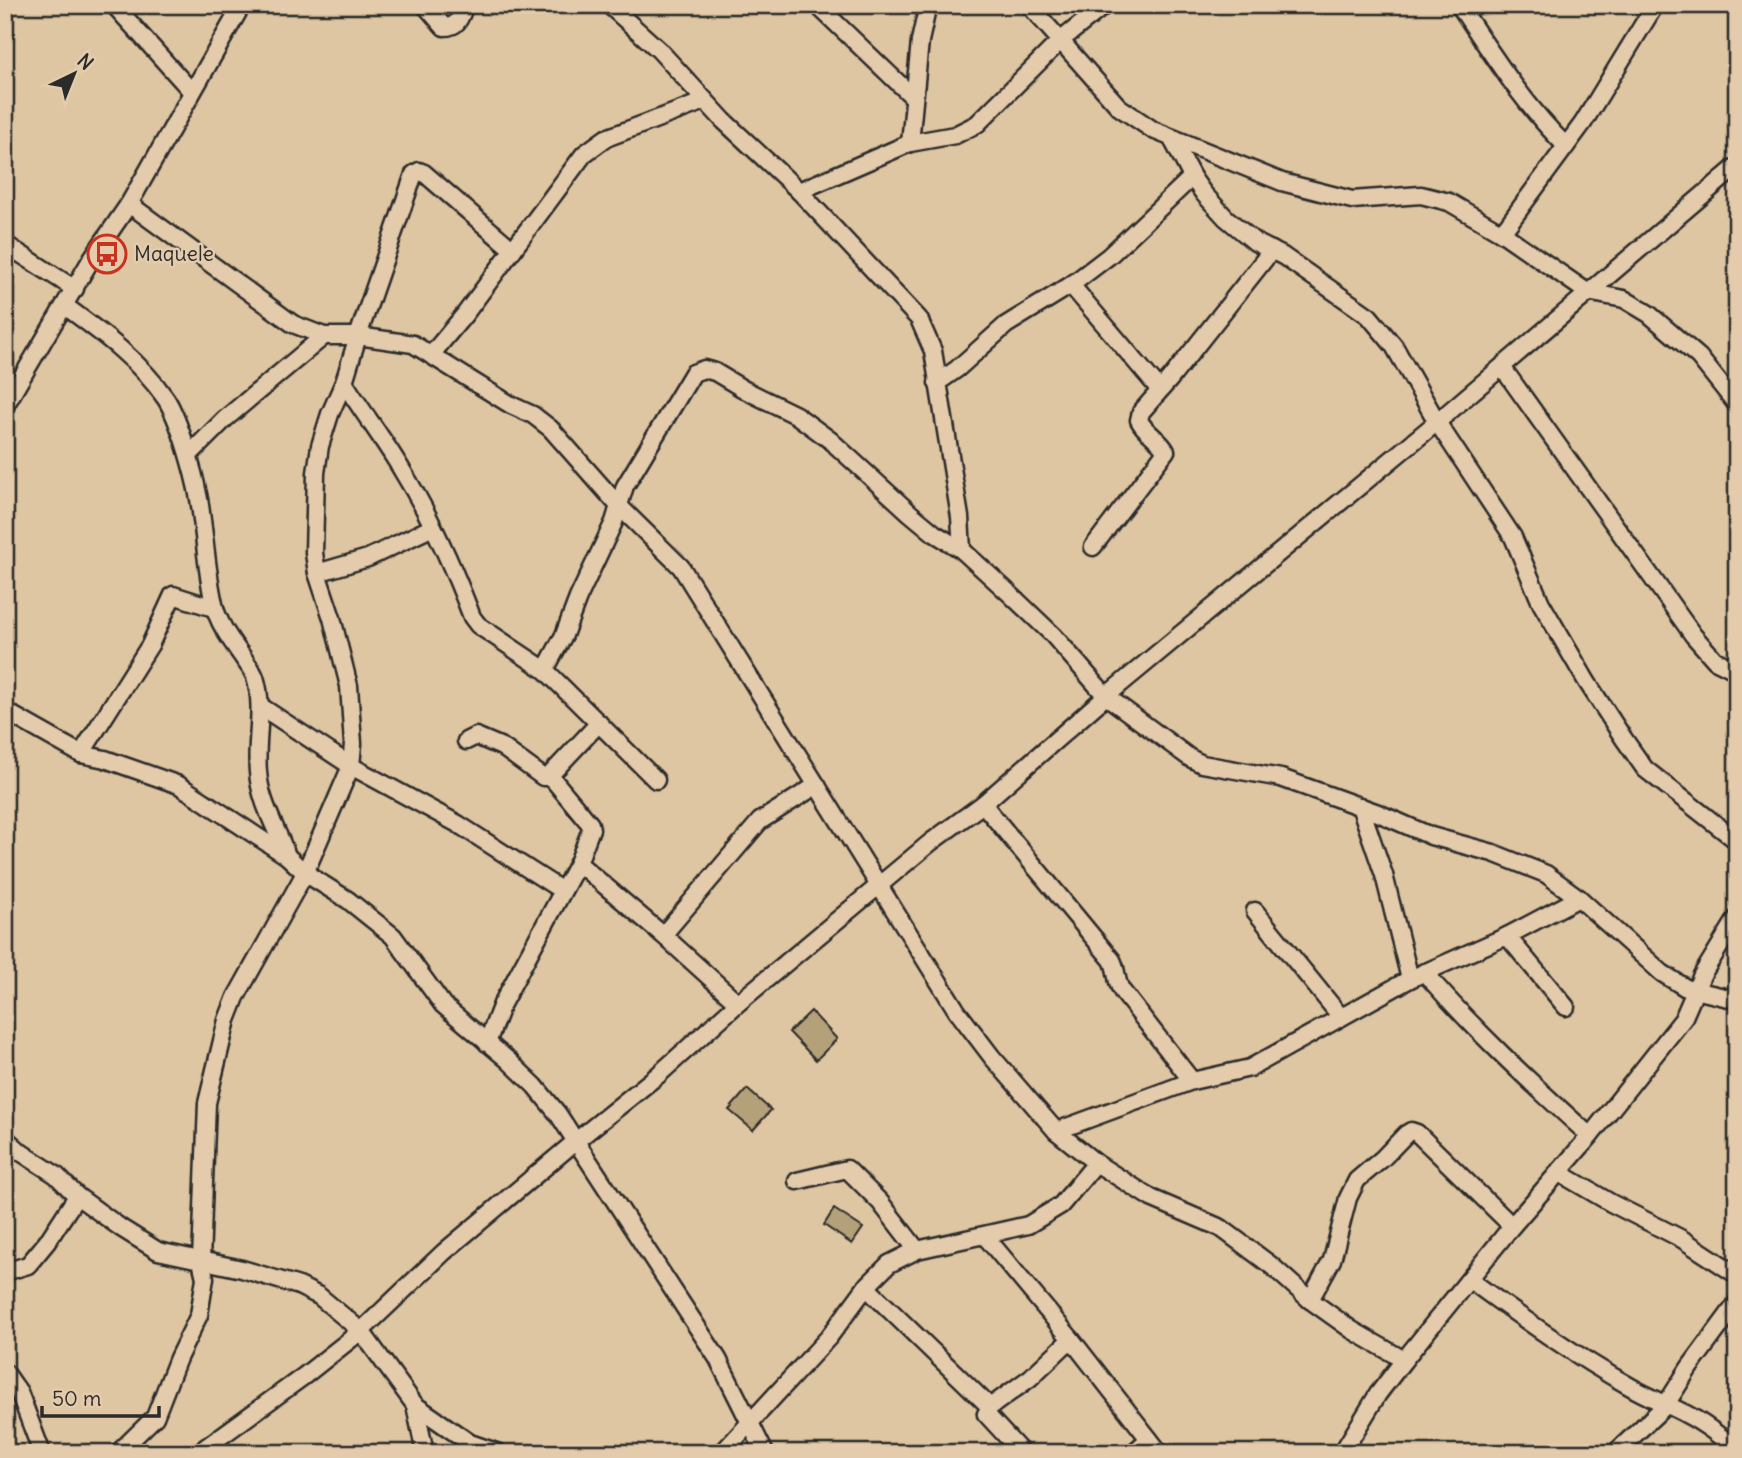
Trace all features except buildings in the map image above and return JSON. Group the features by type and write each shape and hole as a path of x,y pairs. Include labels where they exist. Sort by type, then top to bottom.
{"street":[{"path":"114,5 192,92"},
{"path":"5,406 92,258 129,204 242,5"},
{"path":"425,5 444,27 452,27 458,23 465,5"},
{"path":"609,5 659,50 724,121 799,191 919,319 933,351 960,517 962,550"},
{"path":"817,5 914,98"},
{"path":"910,144 920,41 928,5"},
{"path":"1029,5 1119,107 1153,130 1282,182 1352,200 1421,195 1449,202 1502,233 1587,292 1624,299 1648,314 1699,357 1735,400"},
{"path":"799,191 910,144 955,135 977,124 1060,41 1105,5"},
{"path":"1458,5 1514,85 1566,146"},
{"path":"1502,233 1609,82 1655,5"},
{"path":"431,355 584,154 594,145 705,101"},
{"path":"1172,139 1203,194 1226,218 1255,242 1272,250 1369,316 1380,327 1394,345 1437,422 1513,537 1541,603 1623,739 1645,769 1737,841"},
{"path":"198,1453 361,1331 444,1252 658,1075 738,1003 931,842 983,804 1106,696 1437,422 1737,166"},
{"path":"118,1453 155,1417 178,1358 199,1315 205,1278 201,1261 207,1102 218,1053 236,997 305,873 351,766 353,744 349,686 332,618 317,573 314,553 316,473 320,446 414,174 424,173 513,250"},
{"path":"937,383 1006,326 1071,285 1109,256 1192,177"},
{"path":"129,204 293,324 324,336 358,336 413,344 511,405 533,415 551,429 618,505 681,567 957,1011 992,1057 1056,1131 1096,1163 1151,1198 1221,1228 1272,1266 1310,1300 1352,1330 1404,1360"},
{"path":"5,244 75,289"},
{"path":"1093,547 1167,452 1158,439 1142,427 1139,420 1141,412 1272,250"},
{"path":"1071,285 1159,389"},
{"path":"65,306 102,333 137,366 167,401 189,456 199,501 205,562 214,608 229,638 255,675 260,706 257,769 259,783 287,856"},
{"path":"189,456 235,411 324,336"},
{"path":"1502,367 1693,635 1714,660 1737,671"},
{"path":"545,670 614,522 625,486 656,431 693,373 704,369 715,372 796,415 857,463 934,533 962,550 1053,635 1106,696 1191,758 1202,764 1281,778 1360,806 1431,836 1493,853 1546,874 1579,898 1662,973 1686,988 1737,1000"},
{"path":"344,382 403,471 433,527 472,617 478,625 545,670 656,780"},
{"path":"317,573 368,558 433,527"},
{"path":"81,754 150,645 173,595 214,608"},
{"path":"260,706 351,766 458,824 561,890"},
{"path":"5,711 81,754 105,759 179,785 287,856 305,873 348,900 388,931 401,945 437,998 535,1086 558,1114 718,1359 765,1453"},
{"path":"551,777 599,723"},
{"path":"466,741 476,736 502,747 543,777 551,777"},
{"path":"487,1043 502,1004 561,890 578,863 591,830 590,824 551,777"},
{"path":"663,935 760,821 817,785"},
{"path":"983,804 1112,960 1122,991 1192,1081"},
{"path":"1360,806 1417,975 1448,1000 1528,1080 1590,1136"},
{"path":"578,863 738,1003"},
{"path":"1056,1131 1192,1081 1250,1069 1417,975 1507,936 1579,898"},
{"path":"1255,911 1341,1017"},
{"path":"1342,1453 1378,1394 1404,1360 1512,1226 1590,1136 1683,1019 1695,990 1737,918"},
{"path":"1507,936 1566,1007"},
{"path":"1310,1300 1332,1260 1352,1188 1363,1173 1411,1131 1417,1133 1512,1226"},
{"path":"5,1138 22,1153 56,1175 77,1196 158,1251 242,1269 299,1286 318,1296 361,1331 415,1405 470,1443 499,1453"},
{"path":"722,1453 829,1337 866,1287 889,1264 917,1250 1028,1225 1060,1205 1096,1163"},
{"path":"797,1181 847,1169 880,1202 917,1250"},
{"path":"1558,1172 1682,1239 1737,1275"},
{"path":"5,1272 28,1265 47,1242 77,1196"},
{"path":"985,1236 1071,1339 1160,1453"},
{"path":"1470,1280 1539,1331 1665,1406 1683,1412 1713,1430 1737,1450"},
{"path":"866,1287 990,1407"},
{"path":"1615,1453 1665,1406 1689,1368 1737,1303"},
{"path":"1022,1453 986,1414 990,1407 1030,1378 1071,1339"},
{"path":"5,1372 19,1392 42,1453"},
{"path":"415,1405 425,1453"},
{"path":"1133,1453 1149,1439"}],"place":[{"name":"Maquele","path":"107,254"}]}
